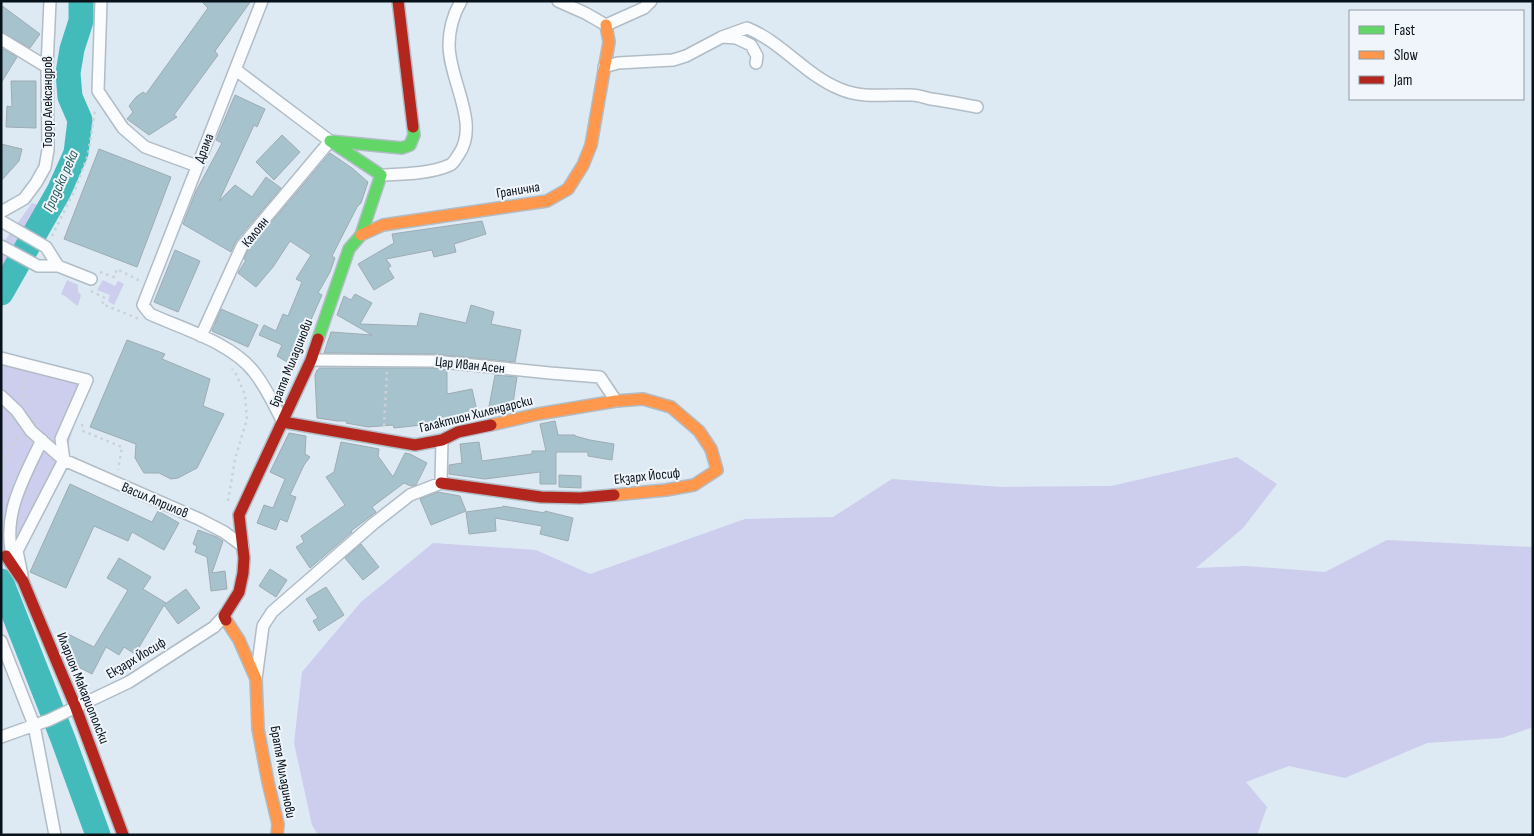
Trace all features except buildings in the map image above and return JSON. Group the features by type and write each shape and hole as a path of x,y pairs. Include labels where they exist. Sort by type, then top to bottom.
{"street":[{"name":"Тодор Александров","path":"1,212 24,199 45,167 48,150 47,67 50,1"},
{"path":"101,1 98,91 123,128 145,147 197,166"},
{"name":"Драма","path":"148,291 262,1"},
{"path":"330,141 402,148 410,145 414,136 398,1"},
{"path":"236,70 330,141 381,175 434,171 452,164 465,145 466,118 452,68 449,46 453,16 460,1"},
{"path":"558,1 606,25 644,8 651,1"},
{"name":"Гранична","path":"361,234 383,225 548,201 568,189 583,165 591,145 609,42 606,25"},
{"path":"604,67 618,63 674,60 747,28 759,33 823,82 842,90 865,96 914,95 977,107"},
{"path":"722,38 736,38 751,45 757,56 756,62"},
{"path":"1,39 47,67"},
{"name":"Калоян","path":"200,336 242,246 330,141"},
{"name":"Братя Миладинови","path":"277,835 278,824 258,729 256,679 239,640 224,616 239,592 243,573 244,558 239,515 311,360 349,249 361,234 381,175"},
{"path":"1,221 46,247 58,266"},
{"path":"2,246 38,266 58,266 91,279"},
{"path":"148,291 143,305 150,314 200,336 238,356 253,371 266,390 283,422"},
{"path":"1,358 87,380 61,439 64,460 18,551 23,581"},
{"name":"Цар Иван Асен","path":"311,360 433,361 600,376 616,401"},
{"name":"Васил Априлов","path":"1,396 17,411 31,431 64,460 198,519 224,532 243,546"},
{"name":"Екзарх Йосиф","path":"441,483 541,497 580,498 666,490 694,485 717,470 710,449 699,431 671,407 643,399 616,401"},
{"name":"Галактион Хилендарски","path":"283,422 415,445 442,440 458,432 538,414 616,401"},
{"path":"23,581 10,553 7,521 10,506 42,440"},
{"path":"256,679 263,626 272,612 373,524 410,496 441,483 442,440"},
{"name":"Иларион Макариополски","path":"1,543 6,556 23,581 76,708 123,835"},
{"name":"Екзарх Йосиф","path":"1,737 50,720 129,682 214,627 224,616"},
{"path":"1,641 34,725 55,835"}],"path":[{"path":"46,247 76,187 88,155 98,91"},
{"path":"145,322 102,304 105,298 86,289 97,270 114,278 118,269 148,291"},
{"path":"383,439 388,360"},
{"path":"227,508 235,459 247,419 245,396 236,374 230,367"},
{"path":"75,408 84,417 83,431 122,447 118,471 127,488"}],"shaded area":[{"path":"32,203 57,211 51,225 21,270 1,310 1,246"},
{"path":"67,280 78,285 78,292 81,295 78,306 61,294"},
{"path":"103,280 115,286 118,281 124,284 114,305 108,301 110,295 97,290"},
{"path":"1,358 87,380 64,460 17,551 1,558"},
{"path":"1237,457 1277,484 1243,528 1196,568 1246,566 1325,572 1387,540 1533,547 1533,727 1502,738 1427,743 1345,778 1289,766 1246,782 1267,807 1257,835 318,835 312,825 294,743 302,672 361,602 433,543 536,550 590,574 745,519 833,517 892,479 1002,487 1111,486"}],"waterway":[{"name":"Градска река","path":"1,293 59,191 76,153 80,120 70,97 68,73 72,49 81,21 81,1"},
{"path":"1,581 63,739 98,835"}],"traffic: fast":[{"path":"318,339 349,249 361,235 381,175 330,141 402,148 410,145 414,135 413,127"}],"traffic: slow":[{"path":"361,235 383,225 547,201 568,189 583,165 591,145 609,42 606,25"},
{"path":"491,425 538,414 616,401 643,399 671,407 699,431 711,449 717,470 694,485 614,495"},
{"path":"226,620 239,640 256,679 258,729 278,824 277,835"}],"traffic: jam":[{"path":"398,1 413,127"},
{"path":"226,620 224,616 239,592 243,573 244,558 239,515 311,360 318,339"},
{"path":"283,422 415,445 442,440 458,432 491,425"},
{"path":"441,483 541,497 580,498 614,495"},
{"path":"6,556 23,581 76,708 123,835"}]}
